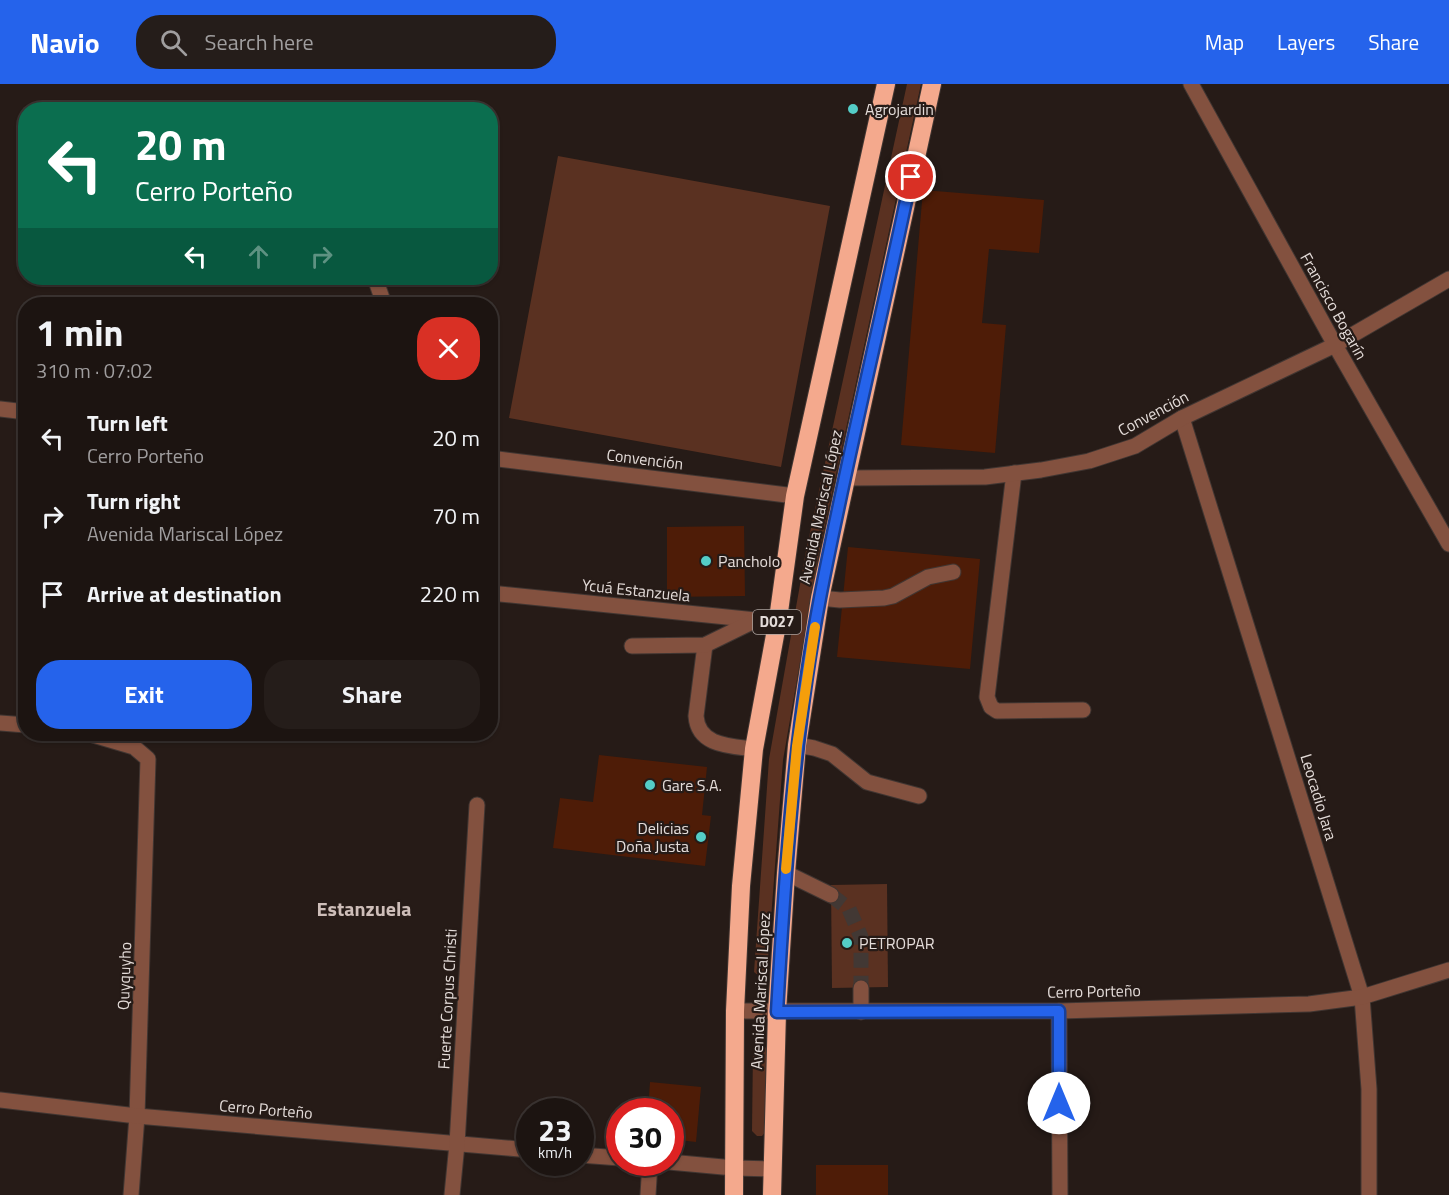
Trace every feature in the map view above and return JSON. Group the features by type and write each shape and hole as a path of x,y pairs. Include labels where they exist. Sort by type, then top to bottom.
{"highway":[{"name":"Avenida Mariscal López","path":"734,1195 735,1011 741,886 754,749 778,619 795,496 886,84"},
{"name":"Avenida Mariscal López","path":"772,1195 777,1012 797,746 820,598 932,84"}],"street":[{"name":"Francisco Bogarín","path":"1191,84 1335,345 1449,544"},
{"name":"Convención","path":"846,478 985,477 1089,461 1135,446 1182,418 1335,345 1449,279"},
{"path":"0,409 18,411"},
{"name":"Leocadio Jara","path":"1182,418 1362,997 1369,1089 1369,1195"},
{"name":"Convención","path":"498,459 795,496"},
{"path":"1014,473 987,697 991,706 998,711 1083,710"},
{"path":"820,598 840,600 884,598 893,596 928,577 953,572"},
{"name":"Ycuá Estanzuela","path":"498,594 756,620 778,619"},
{"path":"632,646 705,645 756,620"},
{"path":"705,645 696,716 700,733 728,746 754,749"},
{"path":"0,723 18,724"},
{"name":"Quyquyho","path":"114,741 134,747 148,759 137,1116 131,1195"},
{"path":"797,746 814,748 832,754 867,782 919,796"},
{"name":"Fuerte Corpus Christi","path":"452,1195 477,805"},
{"path":"786,873 831,895"},
{"name":"Cerro Porteño","path":"735,1011 1059,1011 1309,1004 1362,997 1449,970"},
{"path":"861,988 861,1012"},
{"path":"1059,1011 1060,1195"},
{"name":"Cerro Porteño","path":"0,1101 137,1116 516,1149"},
{"path":"684,1163 772,1169"},
{"path":"648,1195 649,1176"}],"shaded area":[{"path":"907,84 921,84 819,553 783,760 767,972 759,976 754,972 769,759 806,551"},
{"path":"558,156 830,206 781,467 509,418"},
{"path":"887,884 888,987 832,988 831,885"},
{"path":"757,1043 766,1048 766,1131 762,1136 757,1136 752,1131 753,1049"}],"building":[{"path":"923,190 1044,200 1039,253 989,249 982,323 1006,325 995,453 901,445"},
{"name":"Pancholo","path":"744,526 745,596 667,597 667,527"},
{"path":"848,547 980,559 970,669 837,657"},
{"path":"599,755 707,767 702,815 711,816 705,866 553,848 560,798 593,802"},
{"path":"650,1082 701,1087 696,1142 684,1141 684,1098 649,1098"},
{"path":"816,1165 888,1165 888,1195 816,1195"}],"tunnel":[{"path":"831,895 849,909 861,937 861,988"}],"slow traffic":[{"path":"786,869 797,746 815,627"}],"place":[{"name":"Agrojardin","path":"853,109"},
{"name":"Pancholo","path":"706,561"},
{"name":"Gare S.A.","path":"650,785"},
{"name":"Delicias Doña Justa","path":"701,837"},
{"name":"PETROPAR","path":"847,943"}],"district":[{"name":"Estanzuela","path":"364,909"}],"route":[{"path":"911,177 820,598 797,746 777,1012 1059,1011 1059,1103"}]}
